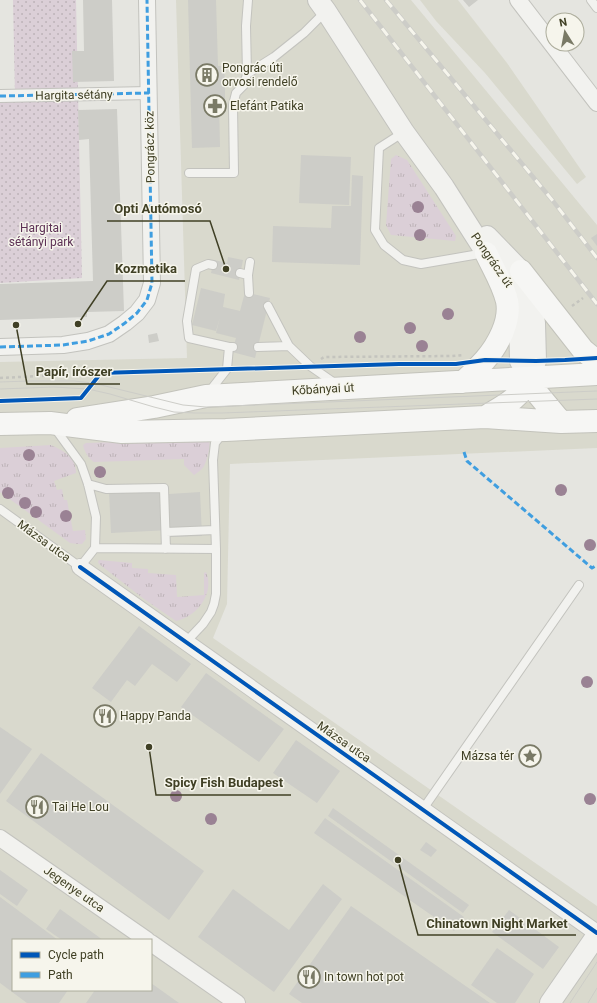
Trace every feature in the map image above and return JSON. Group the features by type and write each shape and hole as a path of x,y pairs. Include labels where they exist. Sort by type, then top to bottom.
{"main road":[{"path":"463,382 490,353 505,326 508,313 507,301 503,289 486,253"},
{"path":"521,271 582,350 597,360"},
{"name":"Kőbányai út","path":"0,424 50,423 154,407 206,396 597,374"},
{"path":"485,417 519,394 529,378"},
{"path":"529,378 539,396 561,422"},
{"name":"Kőbányai út","path":"50,423 122,432 226,430 485,417 561,422 597,421"}],"street":[{"name":"Pongrácz köz","path":"0,347 63,345 88,341 109,334 137,313 147,300 152,283 147,0"},
{"path":"518,0 597,102"},
{"name":"Pongrácz út","path":"322,5 404,132 455,203 486,253 510,283 516,297 519,315 520,361 529,378"},
{"name":"Hargita sétány","path":"0,96 149,93"},
{"name":"Pongrácz út","path":"455,203 521,271 531,298 535,323 536,361 529,378"},
{"name":"Mázsa utca","path":"80,568 597,934"},
{"name":"Jegenye utca","path":"0,838 146,939"},
{"path":"550,1003 597,934"},
{"path":"152,944 237,1003"}],"lane":[{"path":"189,173 234,173 233,105 236,93 244,85 247,74 246,26 248,0"},
{"path":"591,0 597,8"},
{"path":"247,74 274,57 304,33 322,5"},
{"path":"404,132 379,148 375,230 384,245 403,260 421,264 486,253"},
{"path":"249,293 244,274 250,262"},
{"path":"206,396 227,369 231,347 189,338 187,321 196,269 208,264 213,265"},
{"path":"268,306 289,346 310,366 341,388"},
{"path":"258,347 289,346"},
{"path":"50,423 81,464 88,484 96,517 95,548 80,568"},
{"path":"185,642 203,624 214,604 216,594 213,460 216,443 226,430"},
{"path":"88,484 106,490 164,488 166,549"},
{"name":"Mázsa utca","path":"0,509 80,568"},
{"path":"166,532 215,530"},
{"path":"95,548 216,549"},
{"path":"423,810 580,585"}],"path":[{"path":"310,366 324,357 451,356 490,353"},
{"path":"97,378 101,372"},
{"path":"0,378 109,372"}],"shaded area":[{"path":"176,0 411,0 597,225 597,448 230,464 227,604 213,638 597,906 597,1003 0,1003 0,362 187,358"},
{"path":"420,0 458,0 507,63 586,177 577,184 485,73 436,21"}],"green space":[{"name":"Hargitai sétányi park","path":"13,0 76,0 82,278 0,283 0,97 15,96"},
{"path":"396,155 407,160 456,236 455,241 391,235 386,225 391,159"},
{"path":"209,440 209,449 206,461 202,469 194,475 184,465 184,459 94,462 87,455 83,445 86,443"},
{"path":"51,445 68,455 74,463 76,473 54,481 57,490 62,489 64,500 67,500 73,531 85,530 86,539 82,544 70,543 0,492 0,448"},
{"path":"99,560 132,563 132,568 148,569 148,573 176,575 177,597 204,595 204,573 206,572 208,588 206,596 191,615 176,621 144,599 99,564"}],"building":[{"path":"83,0 112,0 114,81 73,82 72,51 84,51"},
{"name":"Pongrác úti orvosi rendelő","path":"188,0 216,0 218,66 224,66 225,84 225,101 219,101 220,147 192,148"},
{"path":"463,0 478,0 469,7"},
{"path":"117,109 124,311 87,312 87,317 0,320 0,284 93,281 89,139 79,140 78,110"},
{"path":"301,155 351,157 349,205 299,203"},
{"path":"352,175 363,176 360,265 272,262 273,226 331,228 332,206 351,206"},
{"path":"597,234 597,246 591,238"},
{"path":"228,257 243,260 239,280 211,273 214,260 227,263"},
{"path":"201,288 225,294 223,307 240,311 245,292 270,298 255,358 232,352 236,338 216,333 220,317 216,331 192,325"},
{"path":"157,333 159,341 149,343 148,335"},
{"path":"169,489 169,494 200,492 202,536 170,537 170,530 111,533 109,491"},
{"path":"139,626 191,664 177,682 152,664 135,686 127,680 111,702 92,688"},
{"path":"206,673 284,729 259,762 181,707"},
{"path":"0,727 32,749 0,794"},
{"path":"296,740 340,771 317,803 273,773"},
{"path":"41,753 204,871 169,920 6,801"},
{"path":"333,808 469,905 463,913 328,816"},
{"path":"325,818 464,917 454,931 314,833"},
{"path":"426,842 437,850 431,857 420,850"},
{"path":"0,870 28,890 17,906 0,894"},
{"path":"323,884 342,899 274,992 198,937 233,889 289,930"},
{"path":"0,897 57,939 12,939 12,991 67,991 59,1003 27,1003 0,983"},
{"path":"351,906 490,1003 302,1003 289,994"},
{"path":"60,909 102,939 61,939 46,929"},
{"path":"509,910 559,947 543,969 492,932"},
{"path":"497,948 534,974 515,1003 497,1003 471,985"},
{"path":"152,984 179,1003 86,1003 94,991 152,991"}],"tram line":[{"path":"0,382 74,381 93,383 183,405 206,407 597,391"},
{"path":"0,389 54,387 88,389 174,412 195,413 597,399"},
{"path":"570,1003 597,962"},
{"path":"588,1003 597,988"}],"railway":[{"path":"360,0 597,304"},
{"path":"386,0 553,201 597,258"}],"marked path":[{"path":"0,347 63,345 88,341 109,334 125,323 137,313 147,300 152,283 147,0"},
{"path":"0,96 149,93"},
{"path":"464,452 467,461 592,568 597,565"}],"cycle path":[{"path":"0,401 81,398 101,373 399,364 456,364 485,360 536,361 597,358"},
{"path":"80,567 597,933"}],"place":[{"name":"Pongrác úti orvosi rendelő","path":"207,75"},
{"name":"Elefánt Patika","path":"215,106"},
{"name":"Opti Autómosó","path":"226,269"},
{"name":"Kozmetika","path":"78,324"},
{"name":"Papír, írószer","path":"16,325"},
{"name":"Happy Panda","path":"105,716"},
{"name":"Spicy Fish Budapest","path":"149,747"},
{"name":"Mázsa tér","path":"530,756"},
{"name":"Tai He Lou","path":"37,807"},
{"name":"Chinatown Night Market","path":"398,860"},
{"name":"In town hot pot","path":"309,977"}]}
